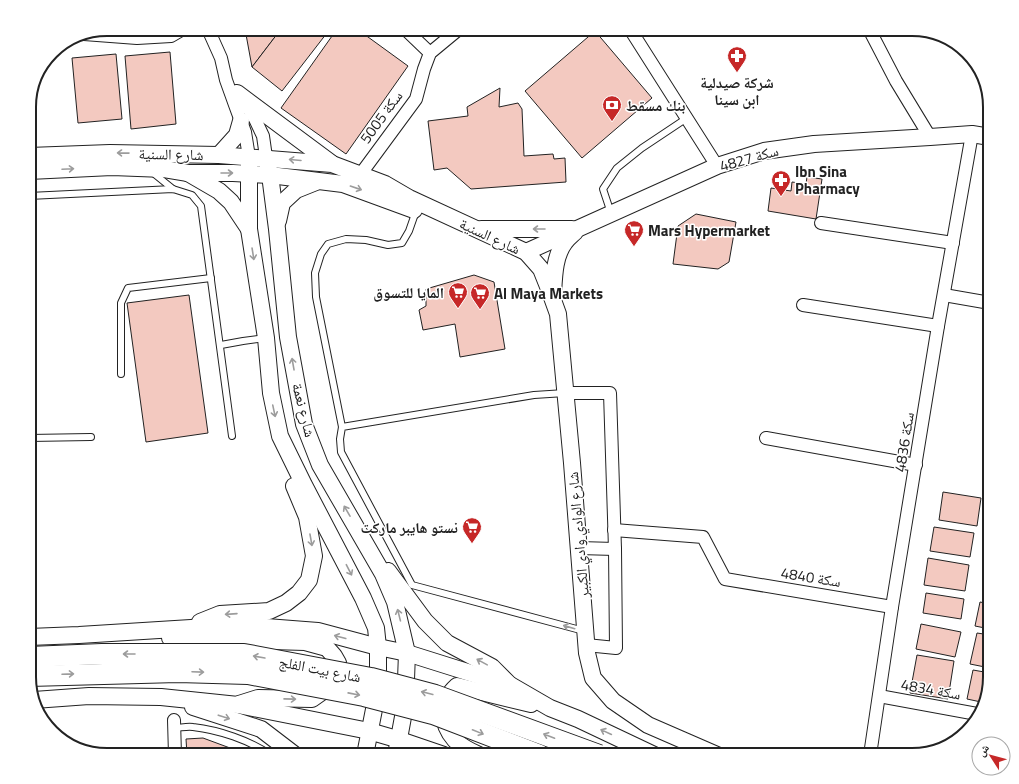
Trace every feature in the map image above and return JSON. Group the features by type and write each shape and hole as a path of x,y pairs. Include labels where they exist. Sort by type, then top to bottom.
{"main road":[{"name":"شارع بيت الفلج","path":"36,656 102,654 244,654 371,678 435,695 580,748"},
{"name":"شارع بيت الفلج","path":"36,676 178,672 248,674 364,696 433,714 522,748"}],"street":[{"path":"110,36 137,38 171,36"},
{"name":"شارع نعمة","path":"211,36 221,58 226,80 246,132 250,174 249,229 266,338 271,393 280,436 363,598 376,628 378,647 378,689 366,748"},
{"path":"413,36 430,52 450,36"},
{"path":"634,36 718,166"},
{"path":"873,36 896,81 930,137"},
{"name":"سكة 5005","path":"360,174 416,99 430,52"},
{"name":"شارع نعمة","path":"226,80 255,119 263,136 277,229 288,337 304,424 320,465 383,574 395,602 407,653 405,706 398,747"},
{"path":"237,93 332,164"},
{"path":"219,154 237,136 241,121"},
{"name":"سكة 4827","path":"526,252 718,166 764,151 814,144 972,134 983,136"},
{"name":"سكة 4836","path":"871,748 892,607 938,326 972,134"},
{"name":"شارع السنية","path":"36,156 110,153 219,154 332,164 385,184 409,198 526,252"},
{"name":"شارع السنية","path":"36,171 112,167 147,168 188,173 270,175 322,180 343,184 526,252"},
{"path":"188,173 219,191 231,202 249,229"},
{"path":"277,229 282,203 296,190 322,180"},
{"path":"821,222 953,243"},
{"path":"475,229 578,229"},
{"path":"553,301 555,268 559,253 565,242 578,229"},
{"name":"شارع الوادي وادي الكبير","path":"526,252 541,269 558,314 587,653 593,678 612,701 648,725 701,748"},
{"path":"944,295 983,302"},
{"path":"803,305 938,326"},
{"path":"565,393 610,393 615,549 616,648 586,638"},
{"path":"185,628 220,614 269,611 290,600 299,593 309,580 314,556 307,517 289,476 280,436"},
{"path":"766,438 916,465"},
{"name":"سكة 4840","path":"614,530 703,537 725,579 892,607"},
{"path":"367,545 400,585 425,621 447,643 492,668 512,686 550,708"},
{"path":"579,548 615,549"},
{"path":"36,637 239,625 318,631 407,653 512,686"},
{"path":"129,632 171,638 306,642 327,648 338,663 336,672 329,687 312,699 258,698 238,705"},
{"path":"464,748 454,739 445,724 444,709 450,692 457,686 550,708 578,719 639,748"},
{"path":"40,700 89,696 161,697 238,705 369,732 398,747"},
{"name":"سكة 4834","path":"879,696 973,713"},
{"path":"161,697 261,729 287,748"},
{"path":"174,724 176,748"}],"lane":[{"path":"611,214 603,189 617,168 642,148 687,118"},
{"path":"147,168 173,189"},
{"path":"36,196 173,189 192,195 201,206 221,345 232,436"},
{"path":"416,211 409,231 402,242 388,245 366,240 346,239 328,244 321,254 315,273 316,297 342,426 340,439 341,452 412,584 554,622 586,638"},
{"path":"121,374 121,303 128,288 211,278"},
{"path":"221,345 266,338"},
{"path":"342,426 534,395 565,393"},
{"path":"36,438 91,437"},
{"path":"174,724 230,735 262,748"}],"building":[{"path":"246,36 276,36 252,67"},
{"path":"276,36 325,36 282,91 252,67"},
{"path":"332,36 367,36 408,66 346,154 281,108"},
{"path":"589,36 599,36 652,98 582,158 525,91"},
{"path":"170,52 176,124 131,129 125,56"},
{"path":"116,54 122,119 78,123 72,58"},
{"path":"500,88 499,107 518,103 522,109 524,156 553,154 554,159 565,158 566,182 471,189 447,168 434,170 428,121 468,116 467,107"},
{"path":"807,177 822,179 816,219 768,211 771,188 791,191 792,182 806,184"},
{"path":"696,214 736,222 729,262 718,269 673,264 678,226"},
{"path":"474,275 494,282 505,349 460,357 455,324 423,330 419,310 426,306 426,289"},
{"path":"189,295 208,433 146,442 127,303"},
{"path":"943,492 981,498 977,526 939,520"},
{"path":"934,527 974,533 970,557 930,551"},
{"path":"928,558 969,565 965,591 924,585"},
{"path":"926,593 964,599 961,619 923,613"},
{"path":"980,602 983,603 983,628 975,626"},
{"path":"921,624 961,632 955,657 916,649"},
{"path":"977,633 983,634 983,667 970,664"},
{"path":"917,655 954,661 948,699 910,693"},
{"path":"973,670 983,672 981,695 978,701 967,699"},
{"path":"203,738 230,748 187,748 186,739"}],"place":[{"name":"شركة صيدلية ابن سينا","path":"737,73"},
{"name":"بنك مسقط","path":"612,122"},
{"name":"Ibn Sina Pharmacy","path":"781,197"},
{"name":"Mars Hypermarket","path":"634,247"},
{"name":"المايا للتسوق","path":"458,309"},
{"name":"Al Maya Markets","path":"480,310"},
{"name":"نستو هايبر ماركت","path":"472,544"}]}
